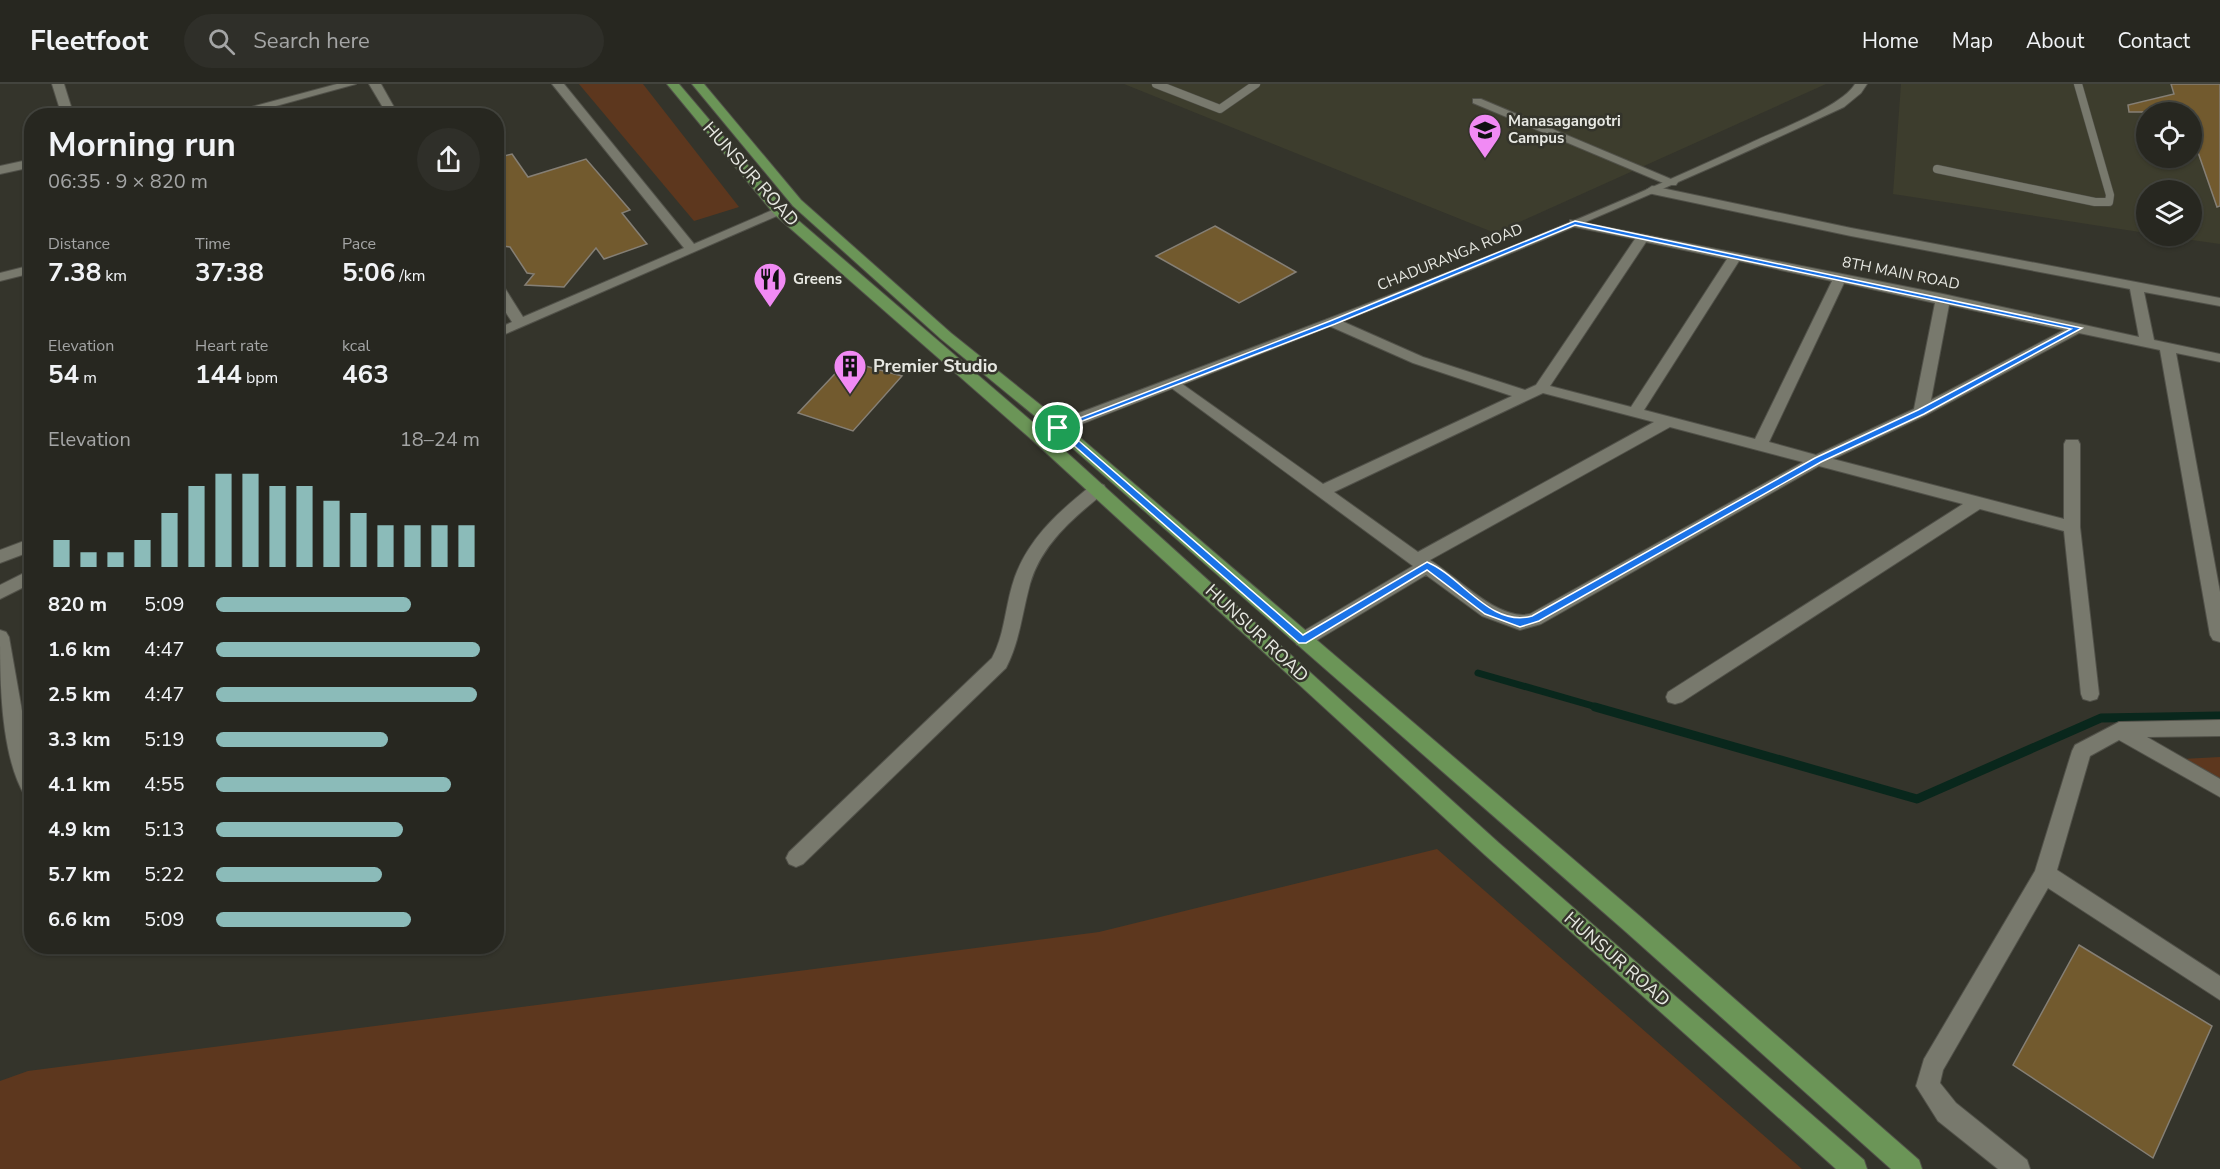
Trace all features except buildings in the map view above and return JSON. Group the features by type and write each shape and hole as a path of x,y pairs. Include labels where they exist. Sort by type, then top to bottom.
{"main road":[{"name":"HUNSUR ROAD","path":"673,84 780,212 1098,489 1492,849 1855,1169"},
{"path":"698,84 797,203 946,336 1058,428 1634,925 1910,1169"}],"street":[{"path":"58,84 66,108"},
{"path":"255,108 350,84"},
{"path":"375,84 389,108"},
{"path":"558,84 692,250"},
{"name":"CHADURANGA ROAD","path":"1037,435 1332,322 1672,182 1840,105 1857,91 1861,84"},
{"path":"1477,101 1672,182"},
{"path":"0,170 24,164"},
{"path":"1652,190 1851,232 2220,302"},
{"path":"504,330 780,212"},
{"name":"8TH MAIN ROAD","path":"1575,223 1943,298 2220,358"},
{"path":"1323,491 1541,388 1643,237"},
{"path":"1634,412 1735,257"},
{"path":"0,277 24,271"},
{"path":"1760,445 1840,278"},
{"path":"2136,286 2147,342"},
{"path":"504,298 520,323"},
{"path":"1921,412 1943,298"},
{"path":"1332,322 1418,360 1525,395"},
{"path":"1173,384 1488,611 1520,623 1535,619 1818,460 1921,412 2078,328"},
{"path":"2167,346 2219,635"},
{"path":"1541,388 2072,526"},
{"path":"1302,640 1423,562 1668,421"},
{"path":"2072,444 2072,526 2090,694"},
{"path":"796,858 999,663 1010,642 1021,583 1034,556 1060,520 1098,489"},
{"path":"1675,697 1978,502"},
{"path":"0,557 24,547"},
{"path":"0,593 24,580"},
{"path":"0,637 24,778"},
{"path":"2018,1169 1947,1112 1928,1086 1932,1067 2045,874 2082,751 2119,730 2220,728"},
{"path":"2119,730 2220,789"},
{"path":"2045,874 2220,989"}],"lane":[{"path":"1156,84 1220,109 1256,84"},
{"path":"1937,168 2095,202 2109,202 2110,195 2078,84"}],"shaded area":[{"path":"579,84 643,84 739,207 694,221"},
{"name":"Manasagangotri Campus","path":"1124,84 1826,84 1495,233"},
{"path":"1901,84 2220,84 2220,244 2202,241 2202,180 2136,180 2136,231 1893,194"},
{"path":"2220,757 2220,781 2182,759"},
{"path":"1437,849 1802,1169 0,1169 0,1081 28,1071 1099,932"}],"waterway":[{"path":"1478,673 1600,708"},
{"path":"1595,707 1917,799 2101,718 2220,716"}],"place":[{"name":"Manasagangotri Campus","path":"1485,159"},
{"name":"Greens","path":"770,308"},
{"name":"Premier Studio","path":"850,395"}],"route":[{"path":"1575,223 2078,328 1921,412 1818,460 1535,619 1520,623 1504,620 1488,611 1427,566 1302,640 1058,428 1332,322 1575,223"}]}
